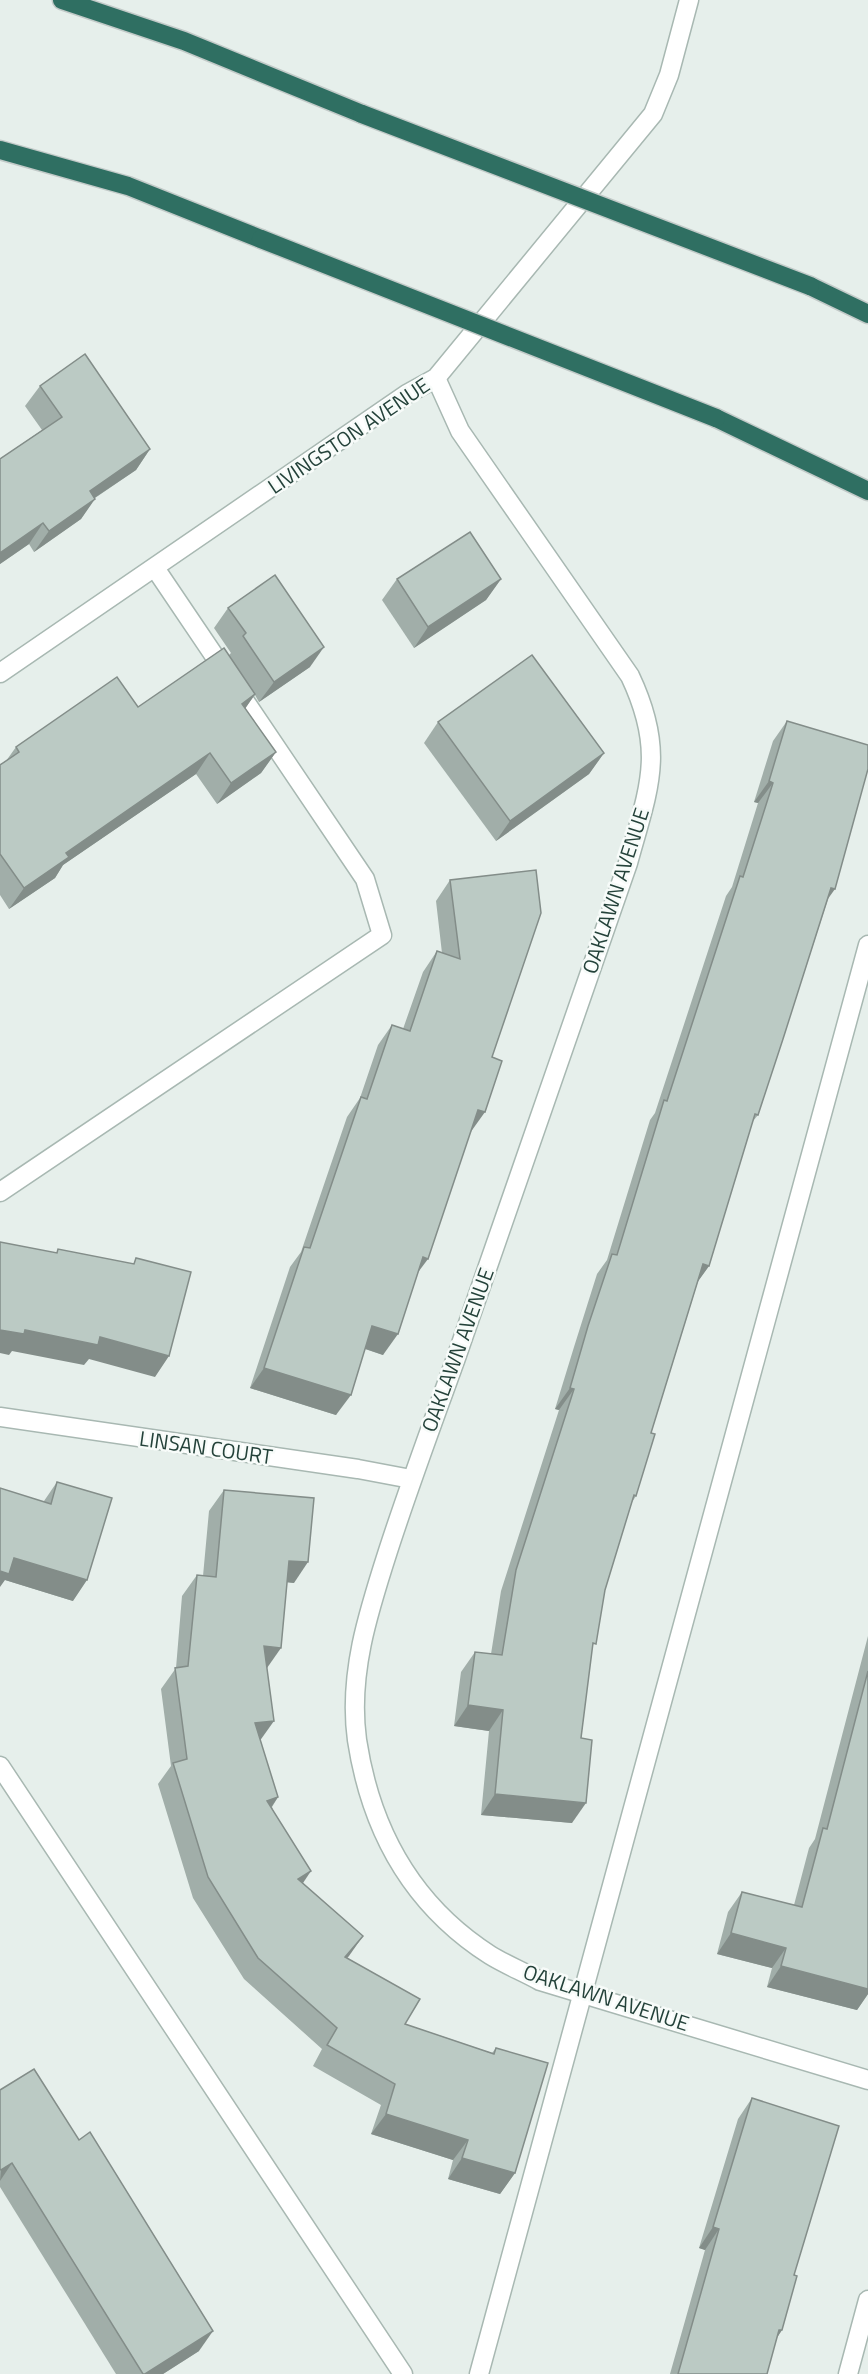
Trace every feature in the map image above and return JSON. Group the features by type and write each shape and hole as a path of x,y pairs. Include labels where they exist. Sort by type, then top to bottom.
{"highway":[{"path":"62,0 184,41 362,114 810,286 868,315"},
{"path":"0,150 128,186 261,238 716,418 868,491"}],"street":[{"name":"LIVINGSTON AVENUE","path":"0,673 407,394 436,378 653,114 669,75 688,0"},
{"name":"OAKLAWN AVENUE","path":"436,378 460,431 630,676 643,703 652,742 651,781 624,874 459,1351 411,1479 364,1624 356,1680 357,1738 368,1793 388,1847 409,1881 447,1922 491,1956 540,1981 868,2080"},
{"path":"0,1192 382,934 365,879 155,568"},
{"path":"479,2374 868,945"},
{"name":"LINSAN COURT","path":"0,1417 358,1468 411,1479"},
{"path":"0,1766 404,2374"},
{"path":"848,2374 868,2300"}],"building":[{"path":"85,354 150,449 90,491 95,499 49,531 43,523 0,553 0,459 62,417 40,386"},
{"path":"470,532 501,579 428,627 397,579"},
{"path":"275,575 324,647 274,682 243,636 246,633 228,608"},
{"path":"224,648 255,694 242,704 276,752 231,783 210,753 66,853 69,857 24,888 0,854 0,765 19,752 16,747 117,677 138,707"},
{"path":"532,655 604,753 510,821 438,722"},
{"path":"787,721 868,745 868,769 835,889 831,888 758,1115 755,1114 709,1266 703,1264 651,1433 655,1434 605,1590 596,1644 593,1643 581,1738 592,1740 586,1803 495,1794 503,1710 468,1705 475,1652 502,1655 516,1570 574,1389 570,1388 588,1326 612,1254 617,1255 664,1100 667,1101 740,876 743,877 773,783 769,781"},
{"path":"536,870 541,913 492,1057 502,1061 485,1112 478,1110 428,1259 423,1257 398,1334 372,1326 351,1395 264,1368 304,1247 310,1248 361,1097 367,1099 392,1025 410,1031 437,951 460,959 450,880"},
{"path":"0,1242 57,1253 58,1249 134,1264 136,1258 191,1272 169,1356 100,1337 98,1345 25,1330 24,1334 0,1330"},
{"path":"57,1482 112,1498 87,1580 14,1558 9,1574 0,1571 0,1488 51,1504"},
{"path":"224,1490 314,1498 308,1562 289,1561 281,1648 264,1646 274,1721 255,1723 278,1797 267,1801 311,1871 298,1879 363,1936 345,1957 420,1999 405,2024 494,2054 496,2048 548,2063 515,2173 462,2158 468,2140 386,2114 395,2084 327,2045 337,2028 258,1958 208,1877 173,1763 187,1759 175,1668 188,1666 197,1575 216,1577"},
{"path":"868,1671 868,1989 781,1966 786,1948 731,1933 742,1892 802,1907 823,1828 827,1829"},
{"path":"34,2069 79,2140 90,2132 213,2331 145,2374 12,2163 0,2169 0,2090"},
{"path":"752,2098 839,2126 794,2275 797,2276 782,2330 779,2330 767,2374 678,2374 719,2229 713,2227"}]}
